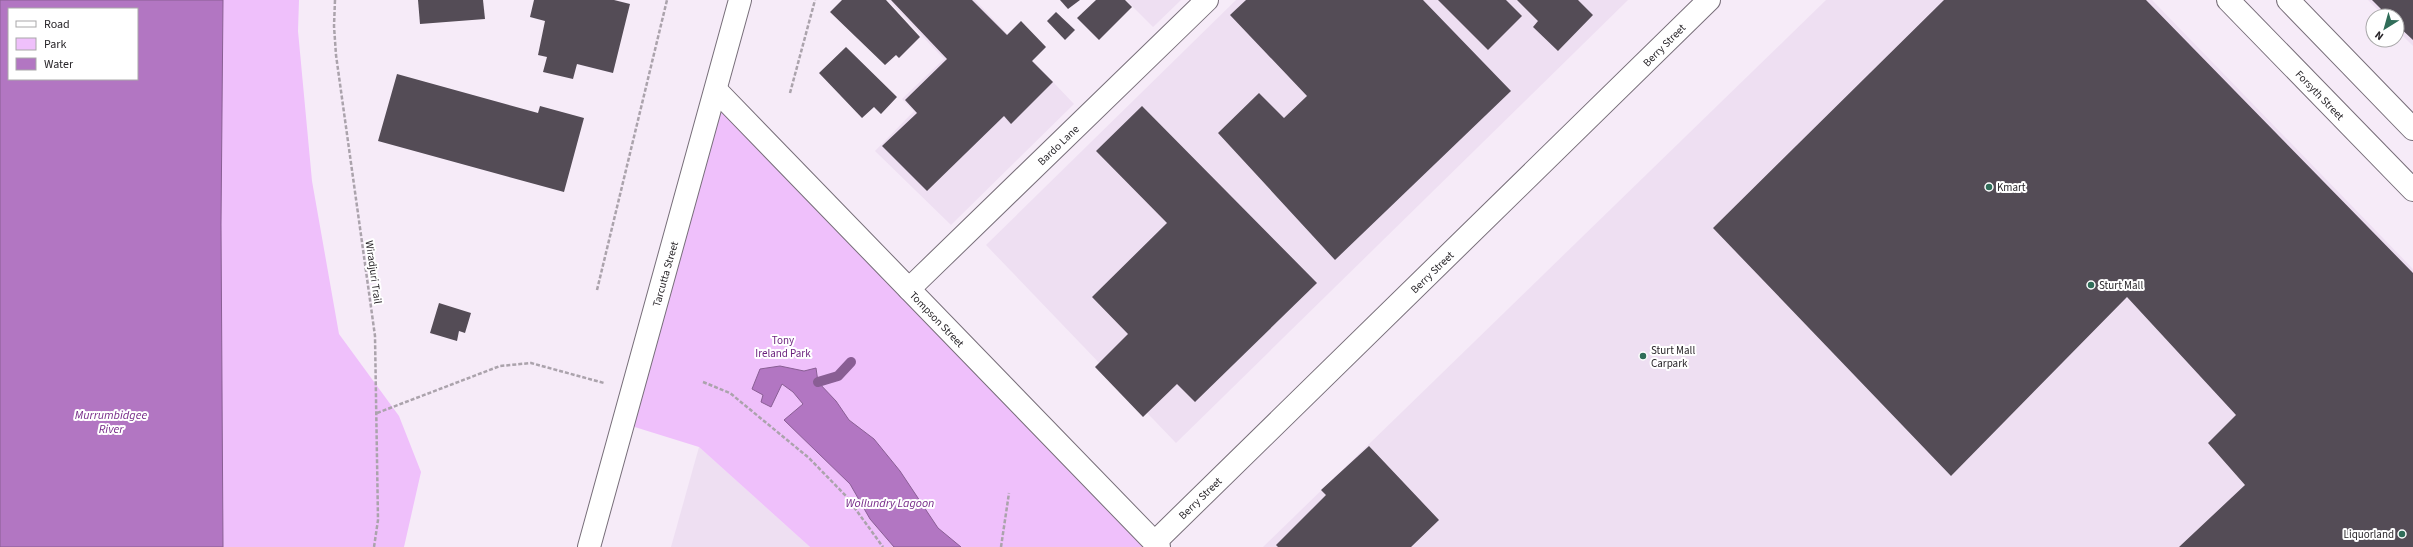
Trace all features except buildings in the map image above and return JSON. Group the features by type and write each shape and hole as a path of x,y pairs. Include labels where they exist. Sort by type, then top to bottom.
{"street":[{"name":"Tarcutta Street","path":"589,547 740,0"},
{"name":"Bardo Lane","path":"909,289 1207,0"},
{"name":"Berry Street","path":"1157,545 1710,0"},
{"name":"Forsyth Street","path":"2228,0 2413,190"},
{"path":"2288,0 2413,129"},
{"name":"Tompson Street","path":"716,90 1157,545"}],"path":[{"name":"Wiradjuri Trail","path":"336,0 334,26 336,55 375,336 378,520 374,547"},
{"path":"597,290 667,0"},
{"path":"790,94 815,0"},
{"path":"377,413 500,366 531,364 573,374"},
{"path":"703,382 730,393 809,458 846,496 883,547"},
{"path":"1001,547 1010,493"}],"shaded area":[{"path":"975,0 1074,104 951,225 875,151 914,111 902,99 944,59 889,1"},
{"path":"1126,0 1181,0 1153,27"},
{"path":"1236,0 1628,0 1176,443 986,245"},
{"path":"1826,0 2152,0 2413,269 2413,547 1263,547"},
{"path":"2368,0 2413,0 2413,46 2405,38 2405,8 2376,8"},
{"path":"699,447 810,547 671,547"}],"green space":[{"path":"223,0 299,0 298,31 312,181 339,334 399,416 421,472 404,547 223,547 221,224"},
{"name":"Tony Ireland Park","path":"719,92 1159,547 810,547 699,447 625,424"}],"water":[{"name":"Murrumbidgee River","path":"0,0 223,0 221,224 223,547 0,547"},
{"name":"Wollundry Lagoon","path":"780,366 804,371 816,368 818,382 836,401 849,420 874,439 900,471 938,528 961,547 894,547 870,519 850,484 784,420 803,404 793,392 782,384 771,407 761,402 763,395 752,389 760,369"}],"waterway":[{"path":"818,382 838,376 851,362"}],"place":[{"name":"Kmart","path":"1989,187"},
{"name":"Sturt Mall","path":"2091,285"},
{"name":"Sturt Mall Carpark","path":"1643,356"},
{"name":"Liquorland","path":"2402,534"}]}
